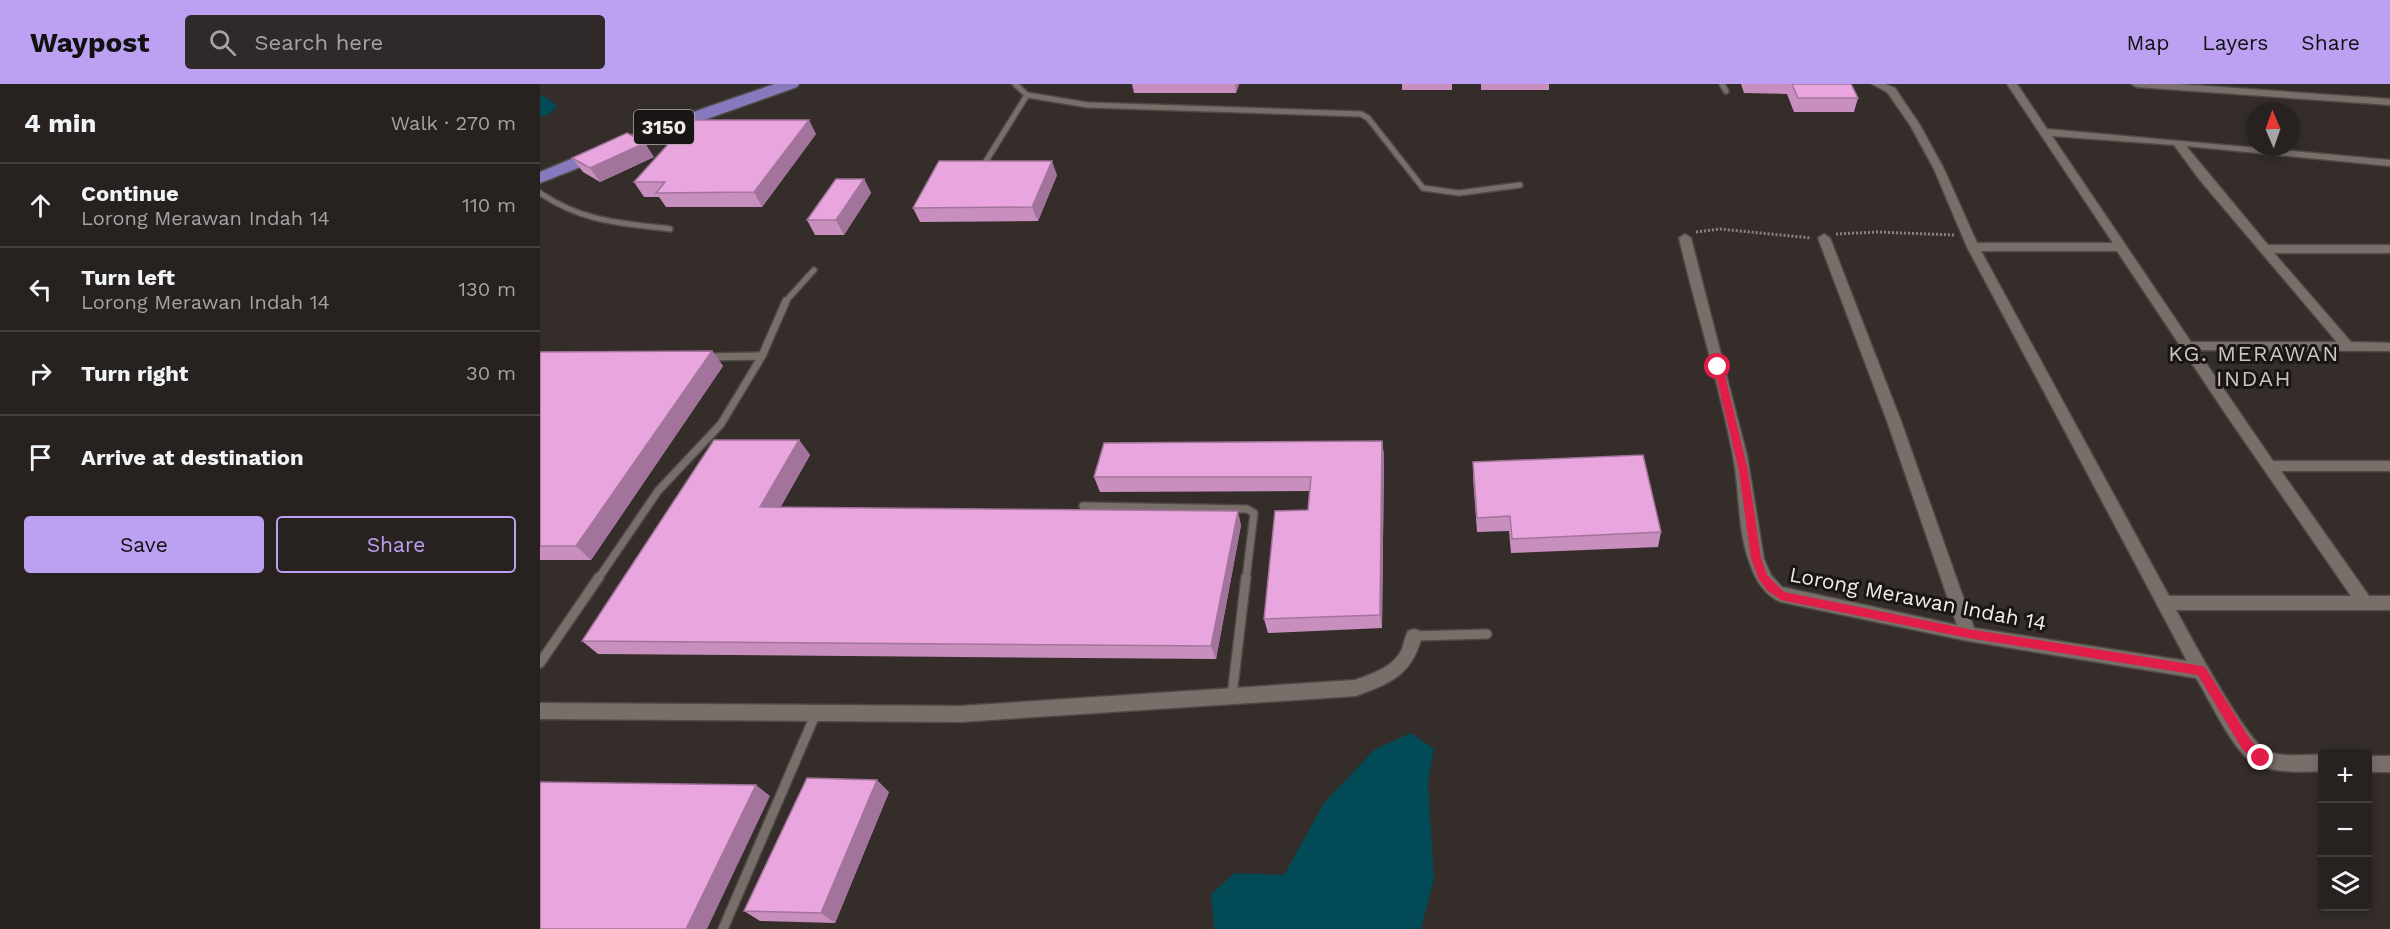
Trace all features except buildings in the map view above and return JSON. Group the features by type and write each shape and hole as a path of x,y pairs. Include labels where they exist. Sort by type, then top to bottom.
{"main road":[{"name":"3150","path":"540,178 686,118 791,84"}],"street":[{"path":"1877,84 1891,90 1915,125 1939,169 1973,247 2202,671 2247,746 2261,758 2278,762 2318,763"},
{"path":"2012,84 2365,603"},
{"path":"2136,84 2390,102"},
{"path":"2045,132 2178,142 2390,163"},
{"path":"2178,142 2203,177 2347,346"},
{"name":"Lorong Merawan Indah 14","path":"1685,238 1728,398 1743,471 1756,558 1763,577 1771,588 1781,596 1968,634 2202,671"},
{"path":"1824,238 1894,421 1968,634"},
{"path":"1973,247 2121,247"},
{"path":"2264,249 2390,249"},
{"path":"2189,346 2390,346"},
{"path":"2270,466 2390,466"},
{"path":"2165,603 2390,603"},
{"path":"540,711 960,714 1356,688 1395,671 1410,655 1414,636"},
{"path":"2372,764 2390,764"}],"lane":[{"path":"1015,84 1027,95 1088,105 1360,114 1368,118 1423,188 1436,193 1452,193 1520,185"},
{"path":"1722,84 1726,91"},
{"path":"983,166 1027,95"},
{"path":"540,193 564,209 607,222 670,229"},
{"path":"540,663 658,490 721,424 762,356 783,304 814,270"},
{"path":"700,357 762,356"},
{"path":"1083,506 1247,509 1254,513 1232,695"},
{"path":"1414,636 1487,634"},
{"path":"723,929 816,713"}],"path":[{"path":"1685,238 1701,231 1720,230 1824,238 1845,233 1966,233"}],"water":[{"path":"1411,733 1434,749 1428,782 1434,879 1421,929 1214,929 1211,894 1235,873 1284,875 1324,803 1375,749"}],"waterway":[{"path":"540,103 545,107 540,110"}],"district":[{"name":"KG. MERAWAN INDAH","path":"2254,366"}],"route":[{"path":"1718,367 1728,398 1743,471 1756,558 1763,577 1781,596 1968,634 2202,671 2247,746 2261,758"}]}
